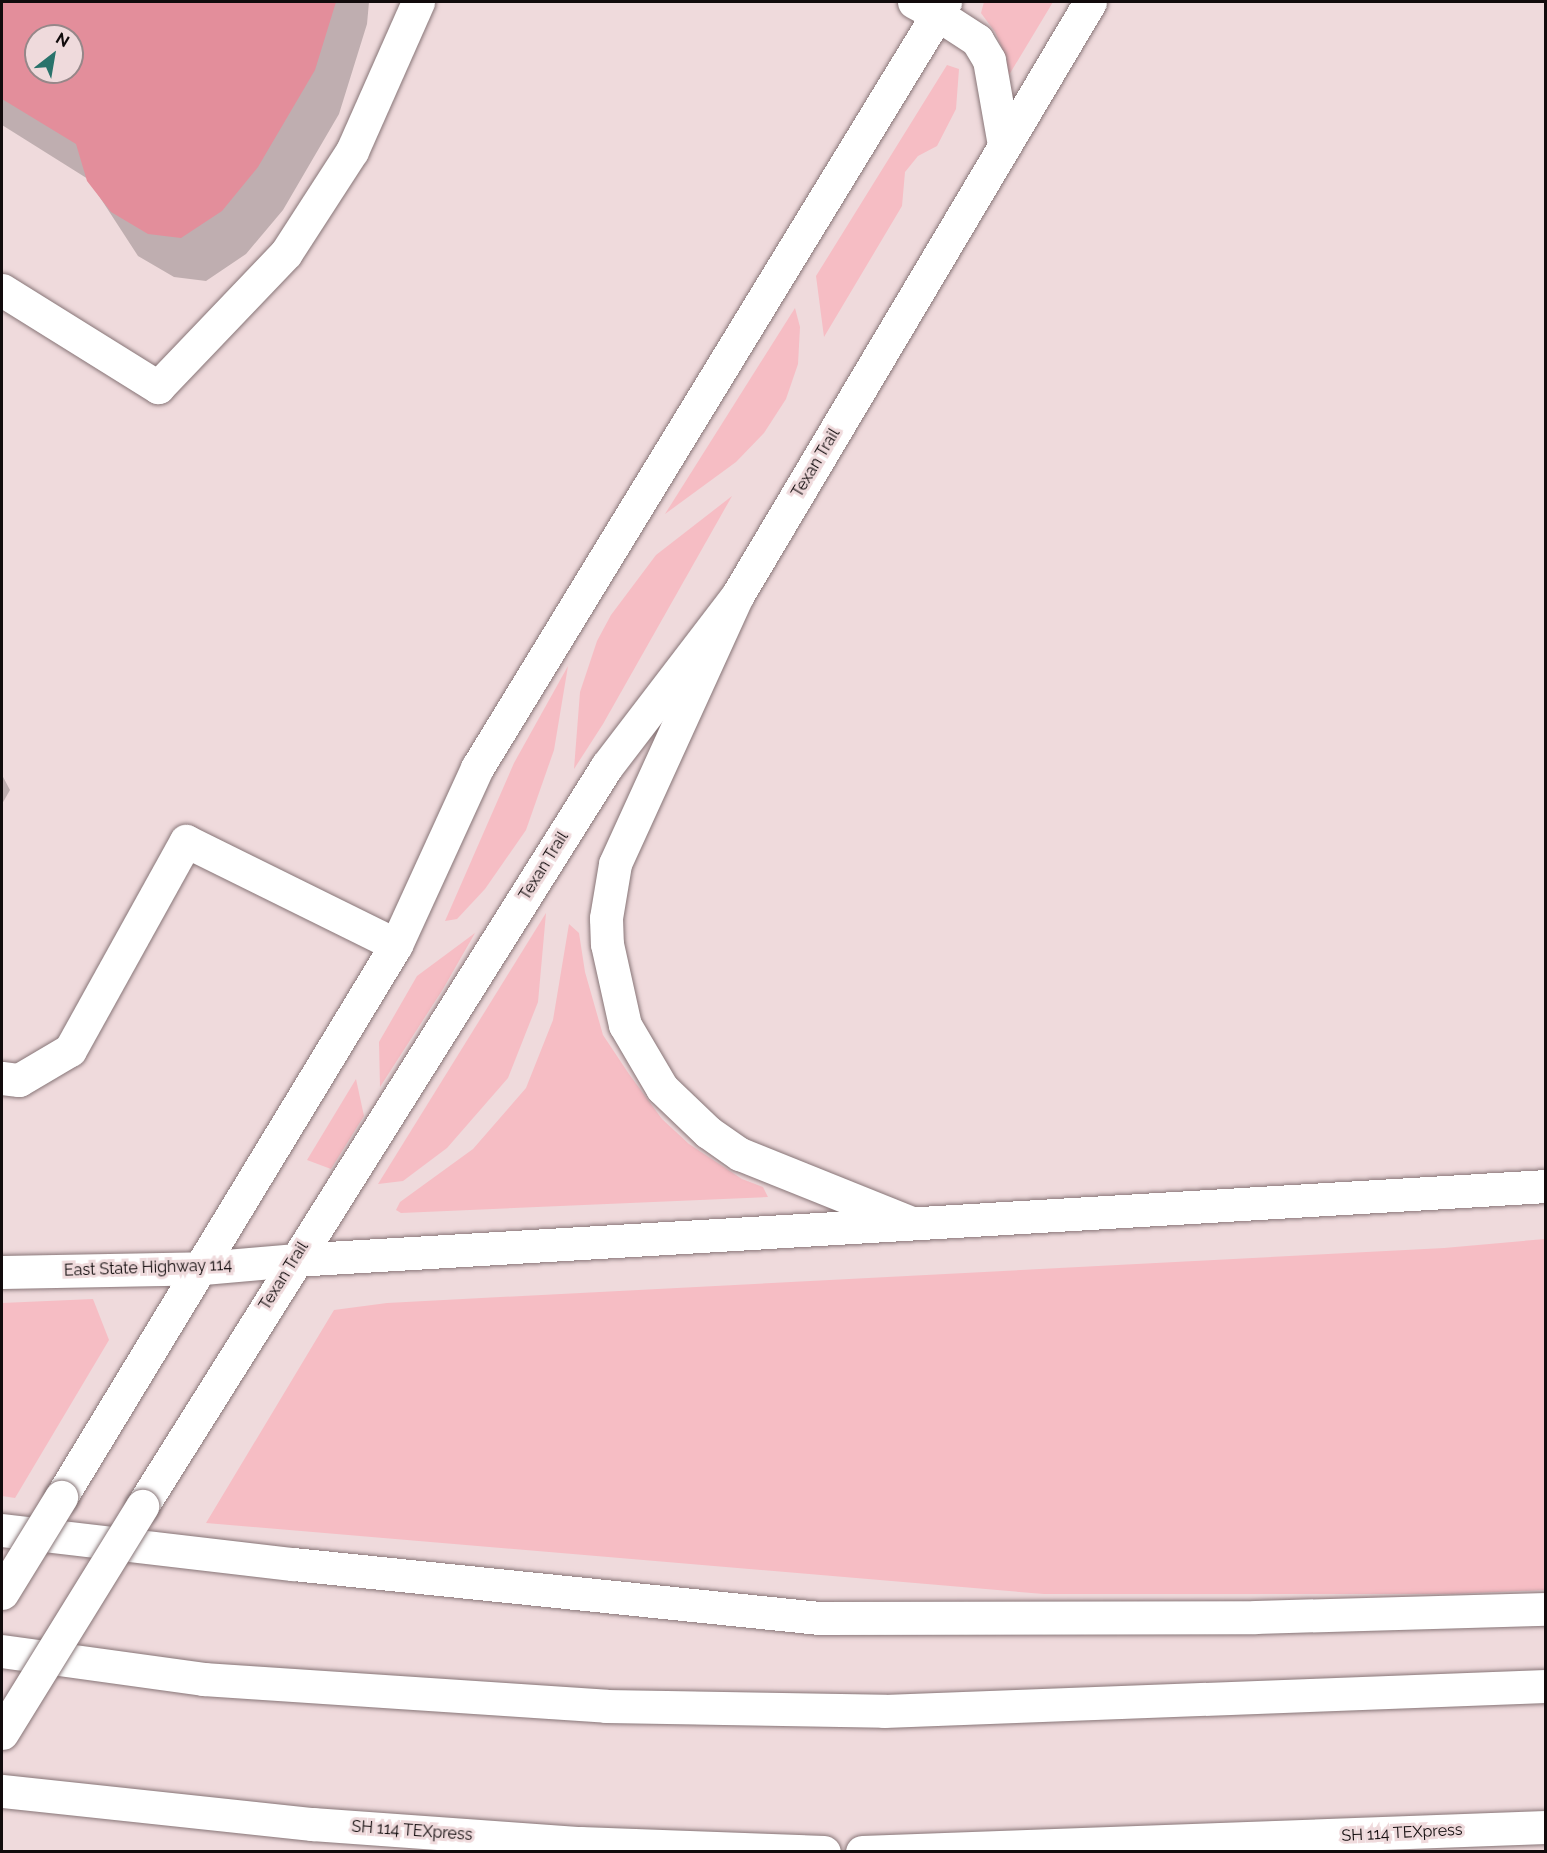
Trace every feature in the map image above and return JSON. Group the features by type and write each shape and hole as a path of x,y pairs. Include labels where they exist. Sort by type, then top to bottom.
{"main road":[{"path":"2,290 158,387 286,253 352,151 418,2"},
{"name":"Texan Trail","path":"2,1733 294,1260 607,766 737,596 1090,2"},
{"path":"2,1593 203,1268 396,945 477,768 932,6 977,40 989,60 1004,145"},
{"path":"737,596 615,864 606,918 607,944 625,1025 662,1088 708,1132 740,1154 917,1225"},
{"path":"2,1078 20,1080 70,1050 186,841 396,945"},
{"name":"East State Highway 114","path":"2,1272 203,1268 294,1260 917,1225 1545,1186"},
{"path":"2,1530 293,1564 819,1618 1243,1617 1545,1609"},
{"path":"2,1651 203,1679 606,1706 884,1711 1545,1686"},
{"name":"SH 114 TEXpress","path":"2,1791 323,1825 580,1843 824,1851"},
{"name":"SH 114 TEXpress","path":"862,1851 1545,1827"}],"shaded area":[{"path":"984,2 1053,2 1003,85 1007,59 995,32 981,13"},
{"path":"947,65 959,69 956,109 937,146 918,156 905,172 902,206 824,337 816,276"},
{"path":"795,308 800,327 798,364 786,399 764,433 736,462 665,514"},
{"path":"732,496 603,724 574,769 580,692 597,641 611,615 656,555"},
{"path":"568,666 554,750 526,830 485,889 457,919 445,921 514,763"},
{"path":"546,913 538,1002 508,1078 447,1148 403,1181 378,1184"},
{"path":"569,924 579,933 585,972 603,1035 629,1074 662,1119 689,1144 742,1179 763,1187 768,1197 401,1213 396,1210 400,1202 473,1149 526,1088 553,1020"},
{"path":"475,933 443,989 380,1087 379,1042 417,976"},
{"path":"356,1079 364,1116 331,1169 307,1160"},
{"path":"1545,1239 1545,1590 1452,1594 1044,1594 206,1523 334,1310 387,1303 1444,1248"},
{"path":"93,1299 109,1340 15,1498 2,1496 2,1303"}],"building":[{"path":"2,2 336,2 315,70 258,167 222,211 181,238 148,234 111,212 87,181 76,144 2,99"}]}
